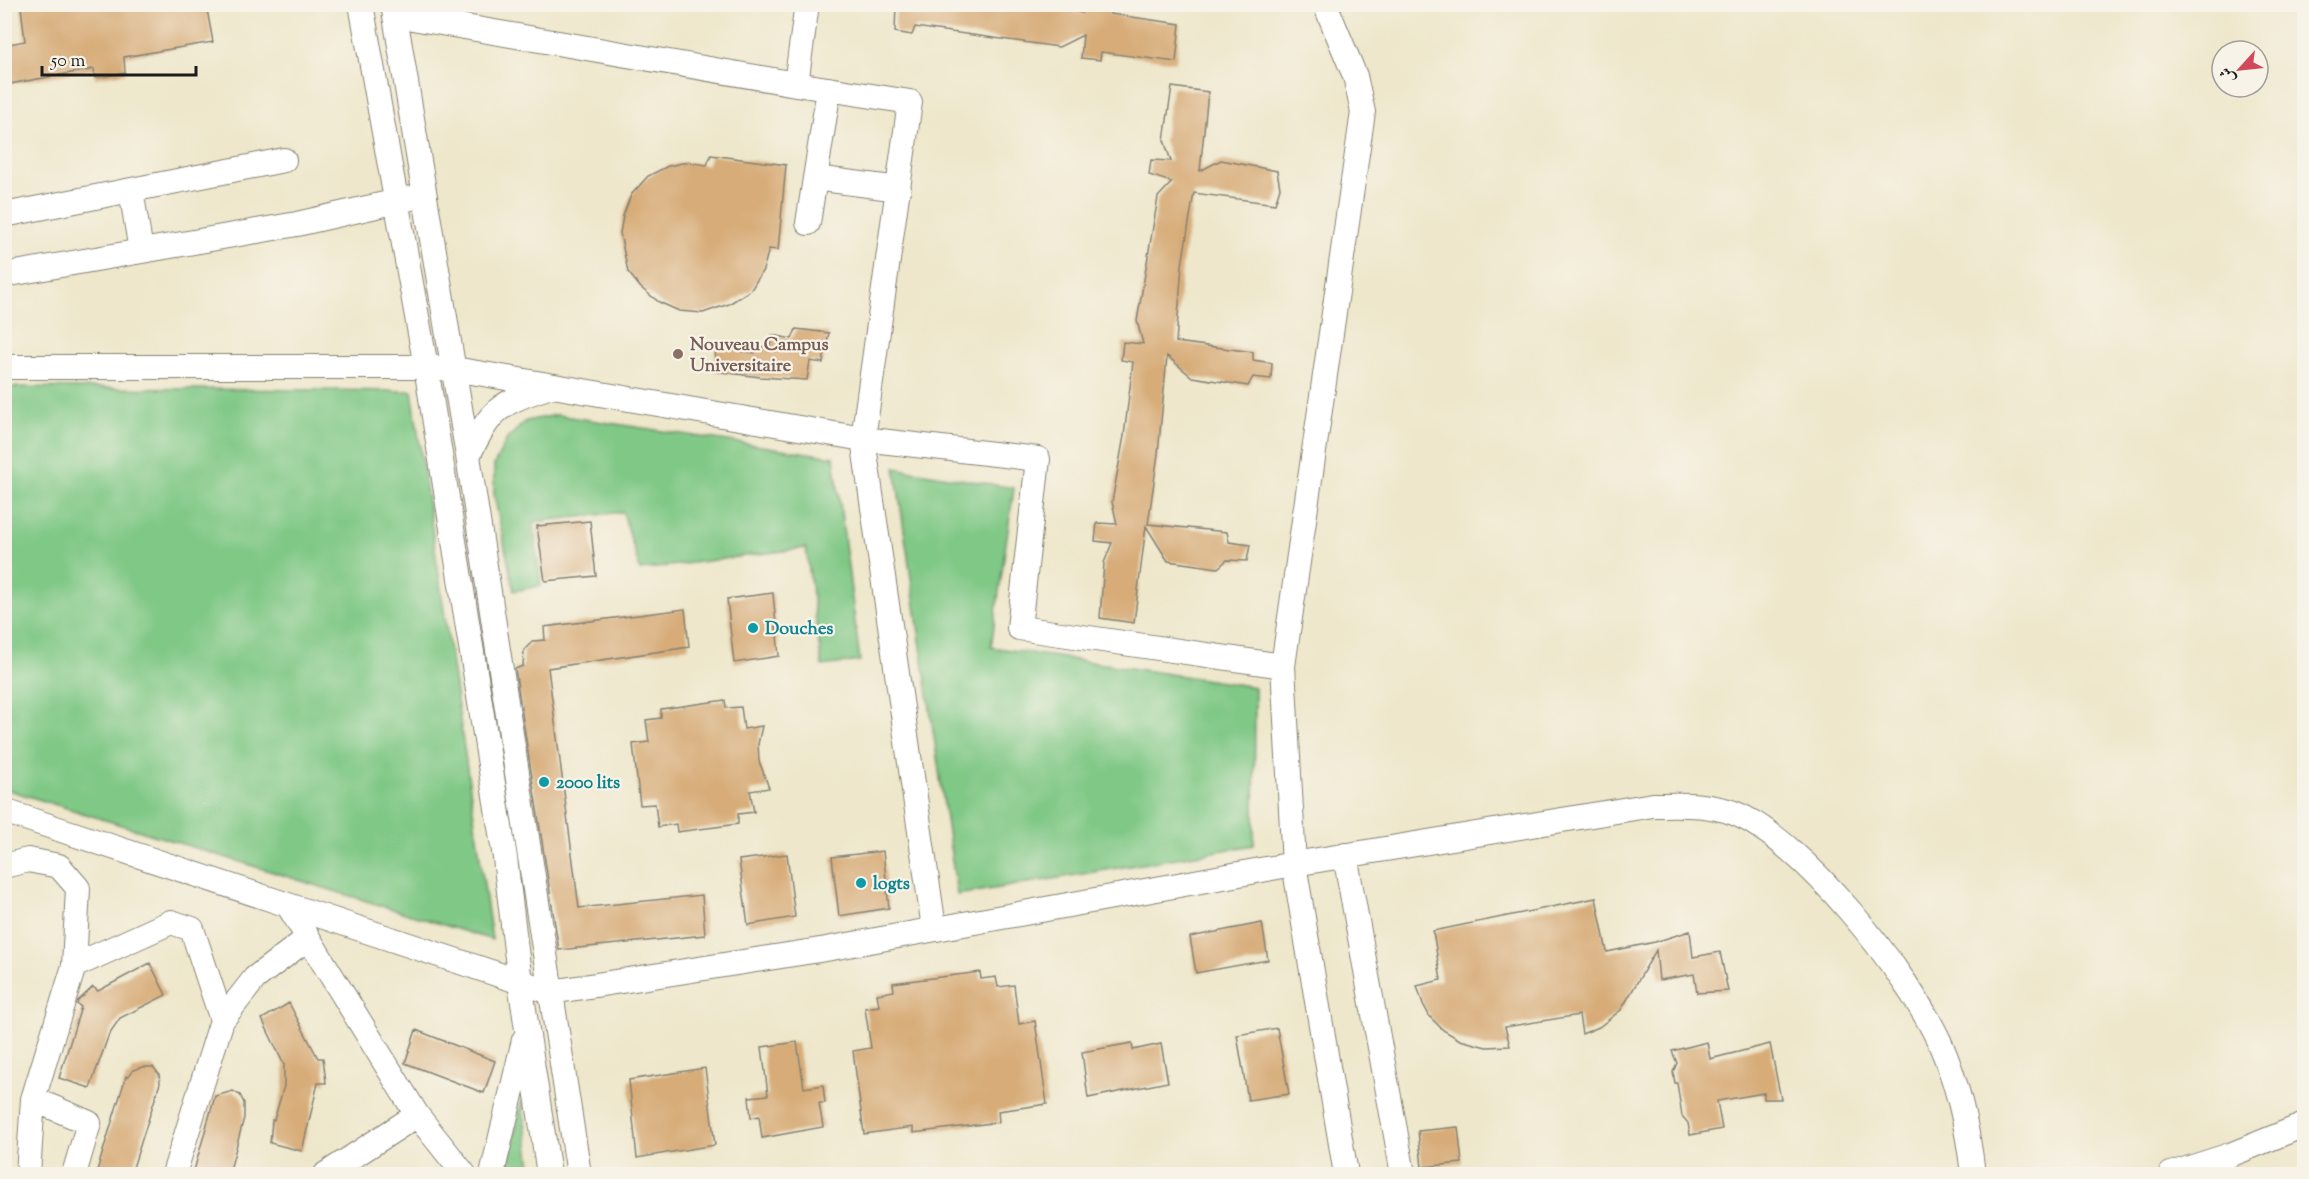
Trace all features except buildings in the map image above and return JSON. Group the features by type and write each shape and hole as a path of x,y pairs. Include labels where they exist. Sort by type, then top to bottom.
{"lane":[{"path":"361,4 426,367 503,846 520,983 549,1174"},
{"path":"796,84 807,4"},
{"path":"1325,4 1355,76 1363,112 1283,666 1294,864 1346,1174"},
{"path":"579,1174 468,456 394,10 796,84 910,102 864,439 934,928"},
{"path":"808,223 829,89"},
{"path":"4,215 284,160"},
{"path":"815,178 899,189"},
{"path":"131,190 141,251"},
{"path":"4,275 297,224 425,195"},
{"path":"4,367 426,367 454,369 864,439 1038,459 1019,628 1283,666"},
{"path":"468,456 481,430 496,410 519,397 552,386"},
{"path":"4,811 550,992 826,949 1345,855 1653,805 1699,804 1733,813 1758,826 1810,867 1859,923 1919,1004 1940,1044 1958,1093 1973,1174"},
{"path":"1345,855 1403,1174"},
{"path":"4,866 28,860 59,866 78,888 74,966 33,1099 28,1174"},
{"path":"288,905 417,1115 464,1174"},
{"path":"74,966 171,922 192,930 222,1020"},
{"path":"174,1174 222,1020 255,978 308,938"},
{"path":"492,1174 527,1029"},
{"path":"33,1099 89,1123 74,1174"},
{"path":"327,1174 417,1115"},
{"path":"2171,1174 2234,1165 2304,1125"}],"green space":[{"path":"5,387 412,391 492,940 5,789"},
{"path":"557,415 834,457 860,661 822,666 806,548 640,570 623,512 533,522 541,586 514,591 494,495 494,465 507,439 526,421"},
{"path":"895,468 1014,488 991,647 1255,687 1254,845 957,895"},
{"path":"522,1099 532,1174 506,1174"}],"place":[{"name":"Nouveau Campus Universitaire","path":"678,354"},
{"name":"Douches","path":"753,628"},
{"name":"2000 lits","path":"544,782"},
{"name":"logts","path":"861,883"}]}
